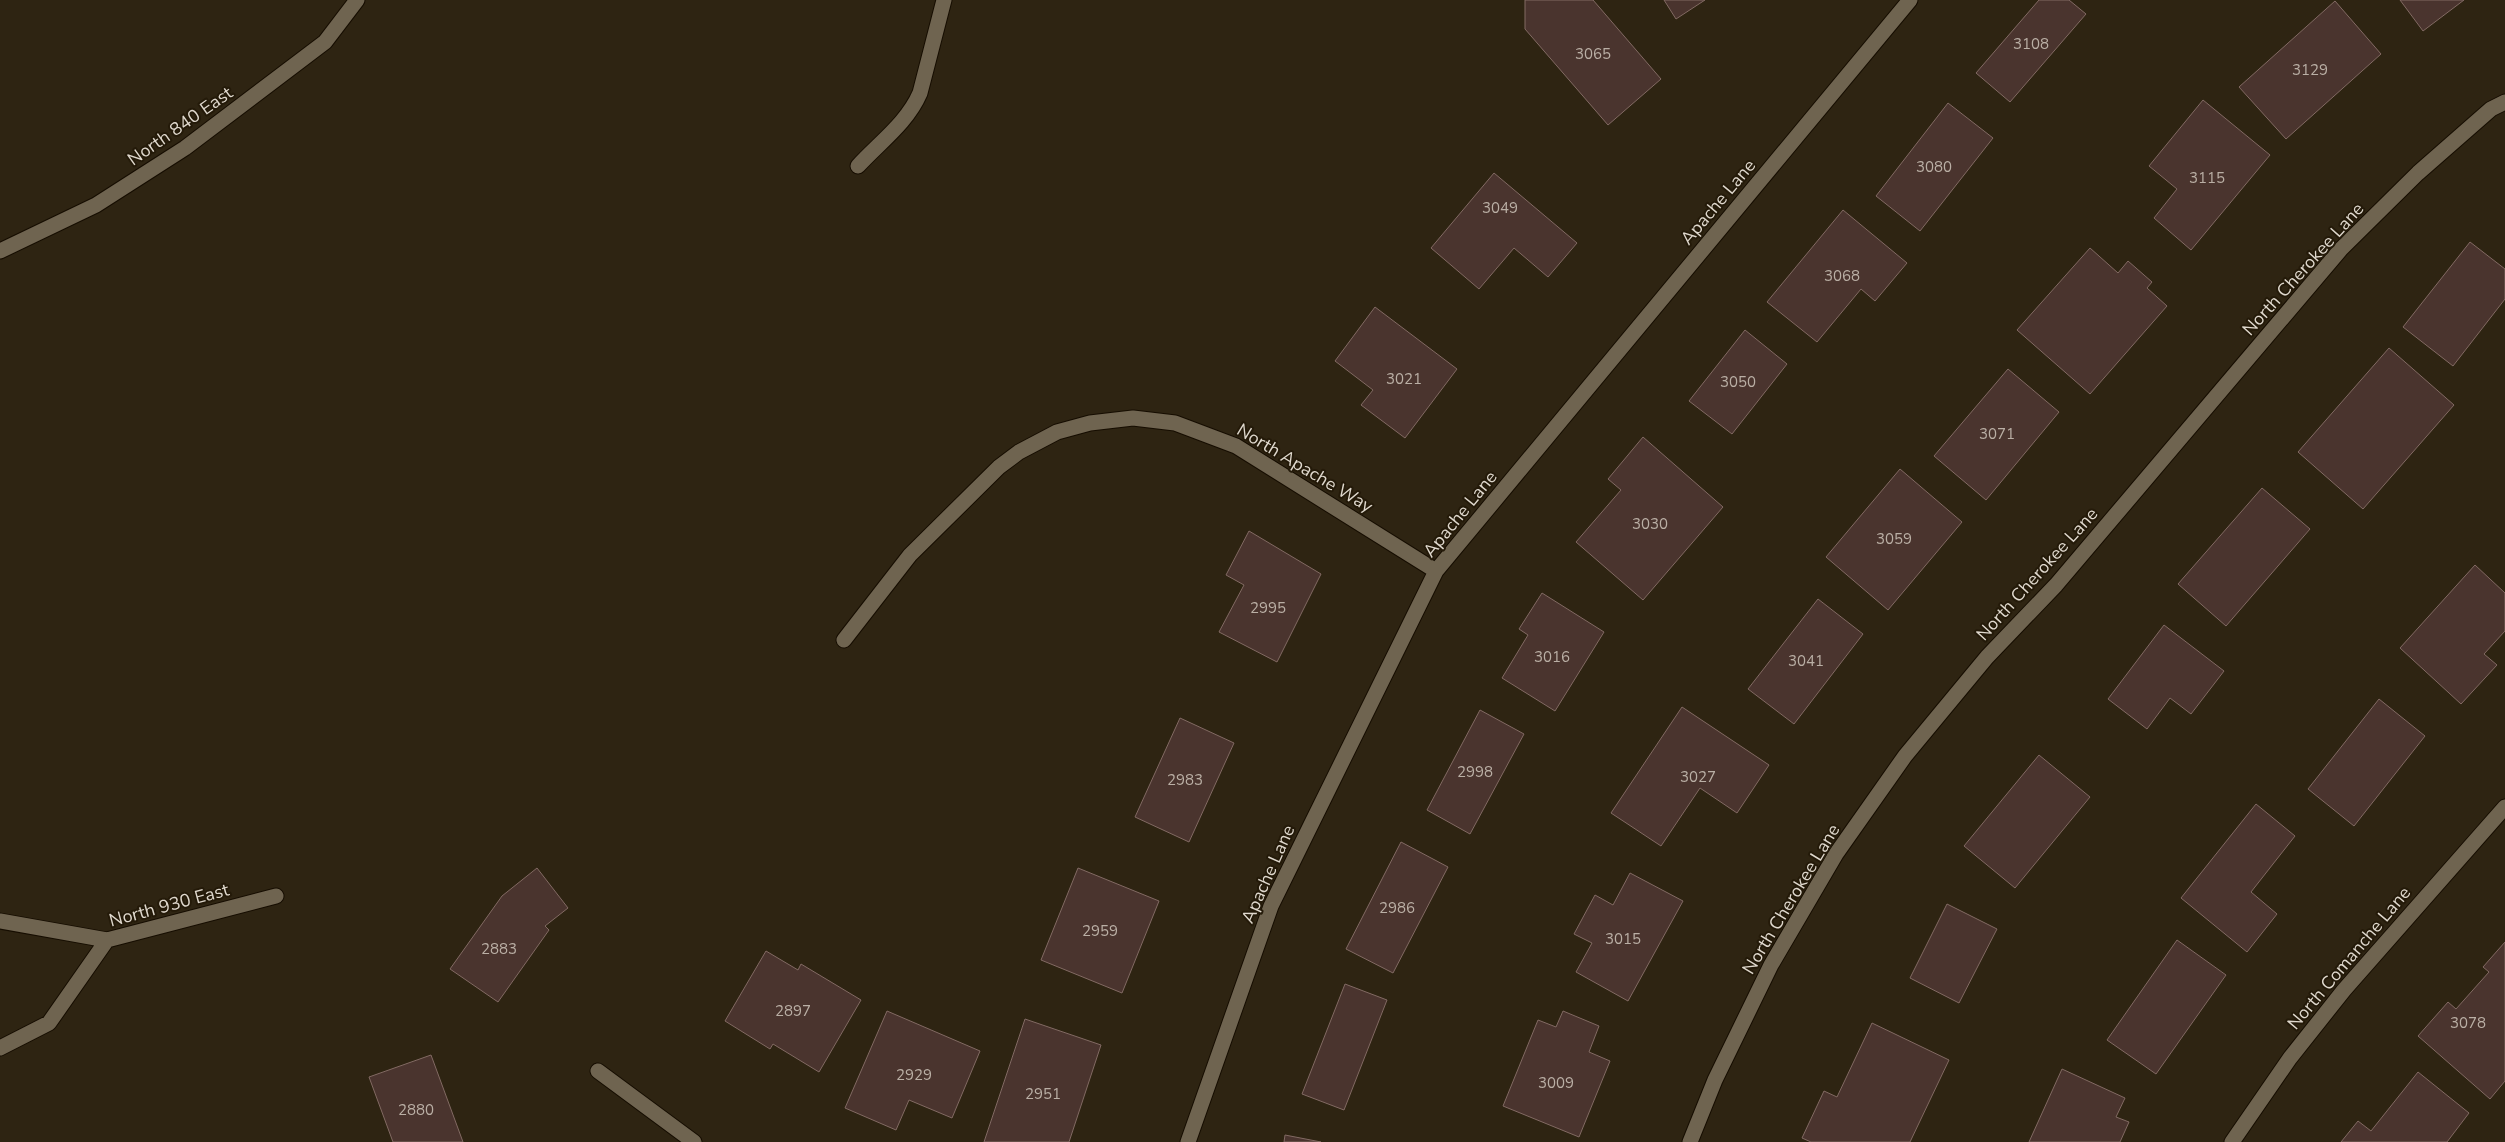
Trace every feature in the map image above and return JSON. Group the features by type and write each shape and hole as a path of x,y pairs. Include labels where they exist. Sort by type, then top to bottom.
{"street":[{"name":"North 840 East","path":"0,251 96,205 185,148 325,42 357,0"},
{"path":"858,166 898,128 914,107 920,93 944,0"},
{"name":"Apache Lane","path":"1188,1142 1271,906 1436,571 1910,0"},
{"name":"North Cherokee Lane","path":"1690,1142 1715,1080 1771,964 1836,854 1905,756 1987,657 2056,584 2341,249 2418,173 2491,109 2505,102"},
{"name":"North Apache Way","path":"844,640 910,555 999,467 1019,452 1057,432 1090,423 1133,418 1175,423 1236,446 1436,571"},
{"name":"North Comanche Lane","path":"2232,1142 2290,1058 2344,990 2505,807"},
{"name":"North 930 East","path":"0,1048 49,1023 106,940 276,896"},
{"path":"0,921 106,940"},
{"path":"598,1071 694,1142"}],"building":[{"path":"1525,0 1593,0 1661,79 1608,125 1525,29"},
{"path":"1664,0 1705,0 1676,19"},
{"path":"2039,0 2069,0 2086,14 2010,102 1976,73"},
{"path":"2400,0 2464,0 2423,31"},
{"path":"2335,1 2381,54 2286,139 2239,87"},
{"path":"2203,100 2270,155 2191,250 2154,218 2177,189 2149,166"},
{"path":"1948,103 1993,138 1920,231 1876,196"},
{"path":"1494,173 1577,243 1548,277 1514,248 1479,289 1431,248"},
{"path":"1843,210 1907,263 1875,301 1861,289 1817,342 1767,302"},
{"path":"2470,242 2505,269 2505,299 2453,366 2403,327"},
{"path":"2090,248 2118,273 2128,261 2152,282 2147,288 2167,306 2090,394 2017,330"},
{"path":"1375,307 1457,369 1405,438 1361,405 1373,390 1335,361"},
{"path":"1745,330 1787,364 1732,434 1689,401"},
{"path":"2389,348 2454,405 2363,509 2298,452"},
{"path":"2008,369 2059,412 1986,500 1934,456"},
{"path":"1643,437 1723,507 1643,600 1576,542 1621,490 1608,479"},
{"path":"1900,469 1962,522 1888,610 1826,557"},
{"path":"2262,488 2310,529 2226,626 2178,584"},
{"path":"1249,531 1321,574 1277,662 1219,632 1244,585 1226,575"},
{"path":"2475,565 2505,593 2505,631 2484,654 2497,665 2461,704 2400,648"},
{"path":"1542,593 1604,632 1555,711 1502,678 1528,635 1519,629"},
{"path":"1818,599 1863,634 1794,724 1748,689"},
{"path":"2164,625 2224,671 2191,714 2170,698 2147,729 2108,699"},
{"path":"2379,699 2425,736 2354,826 2308,789"},
{"path":"1682,707 1769,765 1737,813 1700,788 1661,846 1611,813"},
{"path":"1480,710 1524,734 1470,834 1427,810"},
{"path":"1180,718 1234,743 1189,842 1135,817"},
{"path":"2039,755 2090,797 2015,888 1964,846"},
{"path":"2256,804 2295,836 2251,892 2277,914 2247,952 2181,898"},
{"path":"1401,842 1448,867 1393,973 1346,949"},
{"path":"537,868 568,908 545,926 549,930 498,1002 450,969 502,896"},
{"path":"1078,868 1159,901 1122,993 1041,960"},
{"path":"1630,873 1683,901 1628,1001 1576,972 1592,943 1574,934 1595,895 1613,905"},
{"path":"1947,904 1997,929 1959,1003 1910,978"},
{"path":"2177,940 2226,975 2156,1074 2107,1040"},
{"path":"2505,942 2505,1081 2490,1099 2418,1036 2448,1002 2456,1009 2489,972 2483,967"},
{"path":"766,951 798,970 801,964 861,1000 819,1072 773,1044 770,1049 725,1021"},
{"path":"1345,984 1387,1000 1344,1110 1302,1094"},
{"path":"887,1011 980,1051 952,1118 909,1100 896,1130 845,1108"},
{"path":"1563,1011 1599,1026 1589,1052 1610,1061 1579,1137 1503,1106 1538,1020 1556,1027"},
{"path":"1025,1019 1101,1045 1069,1142 984,1142"},
{"path":"1872,1023 1949,1060 1910,1142 1811,1142 1802,1138 1824,1091 1837,1097"},
{"path":"431,1055 463,1142 393,1142 369,1077"},
{"path":"2062,1069 2125,1098 2116,1117 2129,1122 2120,1142 2029,1142"},
{"path":"2418,1072 2469,1113 2447,1142 2341,1142 2358,1121 2371,1131"},
{"path":"1285,1135 1321,1142 1284,1142"}]}
